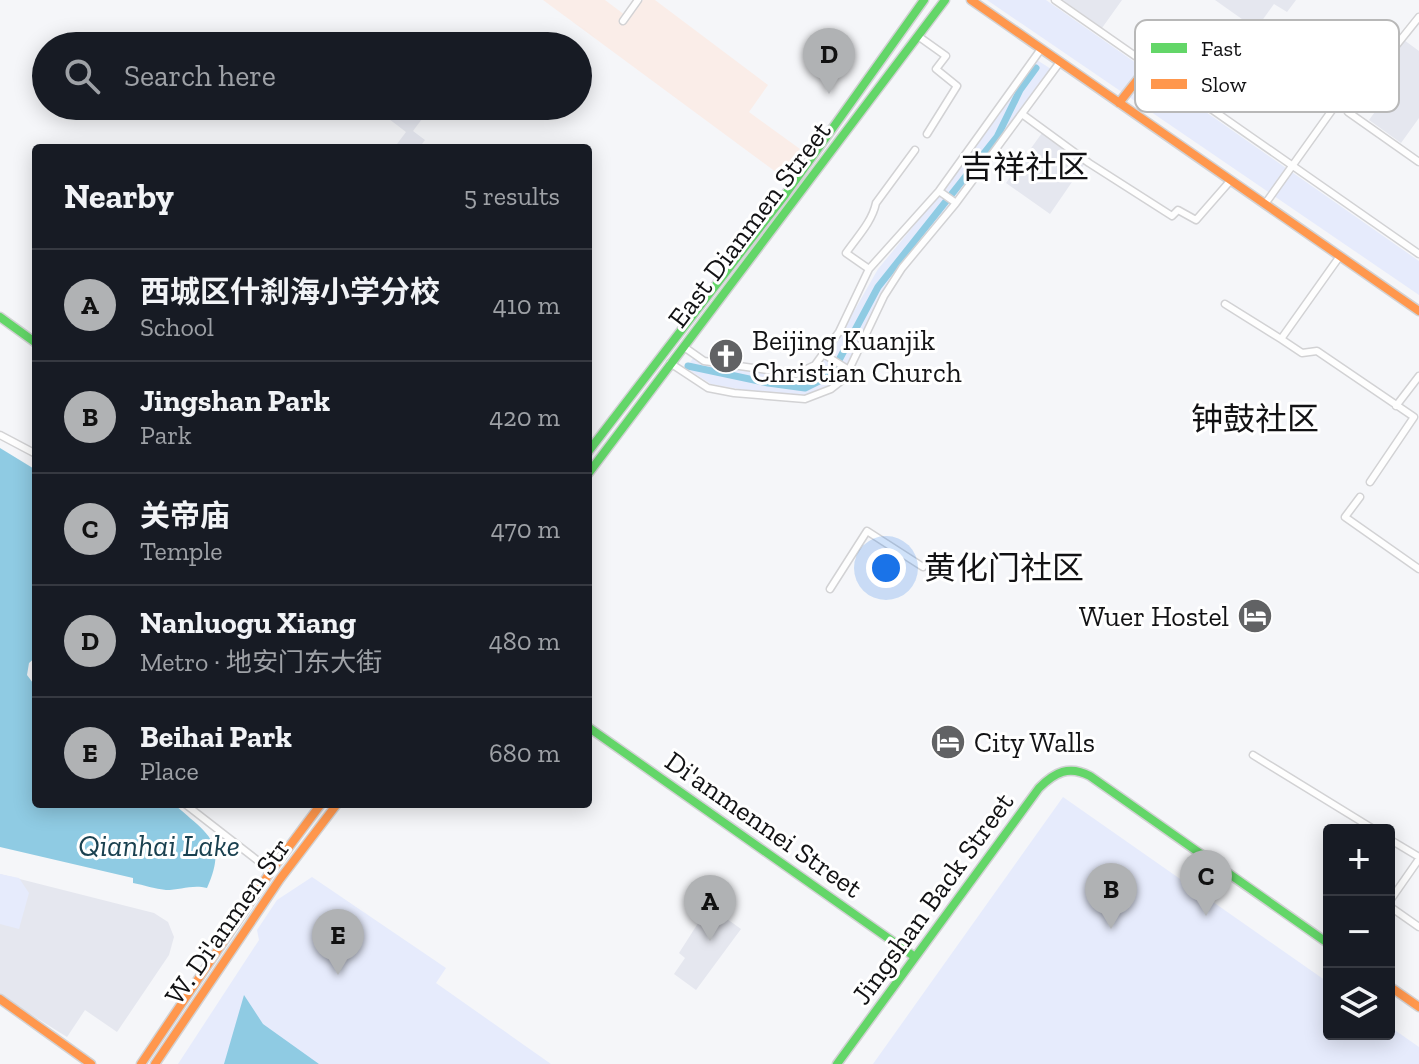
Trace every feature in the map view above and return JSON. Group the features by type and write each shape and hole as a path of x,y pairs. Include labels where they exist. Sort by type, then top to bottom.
{"main road":[{"path":"592,447 785,195 924,0"},
{"name":"East Dianmen Street","path":"592,469 945,0"},
{"path":"971,0 1419,311"},
{"path":"1119,103 1135,83"},
{"path":"1,321 32,340"},
{"name":"Di'anmennei Street","path":"592,730 915,957"},
{"name":"Jingshan Back Street","path":"837,1064 1039,788 1053,775 1070,769 1090,776 1323,940"},
{"path":"141,1064 271,871 318,808"},
{"name":"W. Di'anmen Str","path":"155,1064 280,879 334,808"},
{"path":"1395,990 1419,1007"},
{"path":"0,999 22,1012 28,1020"},
{"path":"0,1005 28,1020 91,1064"}],"street":[{"path":"623,21 638,0"},
{"path":"1055,0 1135,55"},
{"path":"1399,42 1419,17"},
{"path":"918,36 946,56 936,69 957,86 927,134"},
{"path":"684,347 704,361 796,374 815,365 839,332 869,269 939,191 1041,49"},
{"path":"670,363 708,388 781,399 805,399 831,389 845,378 884,296 902,268 956,203 1060,62"},
{"path":"1216,112 1419,254"},
{"path":"1265,204 1330,112"},
{"path":"1348,112 1419,162"},
{"path":"1022,114 1089,163 1172,216 1178,210 1196,220 1231,180"},
{"path":"869,269 846,253 865,227 876,203 915,150"},
{"path":"939,191 956,203"},
{"path":"1281,339 1340,256"},
{"path":"1225,304 1302,353 1317,351 1414,417 1370,482"},
{"path":"825,355 849,370"},
{"path":"1396,406 1419,376"},
{"path":"0,435 32,452"},
{"path":"1360,497 1345,517 1419,569"},
{"path":"830,589 867,531 923,567"},
{"path":"1253,755 1365,824"},
{"path":"190,808 271,871"},
{"path":"1394,896 1419,858 1395,843"},
{"path":"1395,909 1419,927"}],"shaded area":[{"path":"543,0 605,0 629,18 643,0 655,0 768,85 749,112 800,149 780,175 592,36 592,32 586,32"},
{"path":"987,0 1046,0 1135,62 1135,101"},
{"path":"1063,0 1122,0 1102,28"},
{"path":"1215,0 1296,0 1287,12 1274,4 1262,20 1243,20"},
{"path":"1404,40 1419,51 1419,118 1401,143 1369,120 1375,112 1399,112 1399,47"},
{"path":"1037,60 1051,69 949,209 884,290 842,374 828,387 809,397 790,398 711,384 686,368 694,357 701,361 791,376 820,366 878,269 931,205"},
{"path":"1151,112 1206,112 1419,261 1419,295"},
{"path":"390,120 421,120 413,131 425,140 422,144 397,144 406,132"},
{"path":"1042,133 1085,163 1050,214 1006,183"},
{"path":"1063,797 1323,979 1323,1040 1395,1040 1395,1030 1419,1047 1419,1064 873,1064"},
{"path":"0,874 154,913 168,922 174,937 169,955 117,1032 85,1010 67,1037 0,995"},
{"path":"0,874 19,878 29,893 19,929 0,924"},
{"path":"312,877 446,968 436,983 551,1064 178,1064 259,940 257,930 277,900"},
{"path":"709,906 741,929 696,990 674,974 685,958 679,953"}],"water":[{"name":"Qianhai Lake","path":"0,448 32,468 32,660 27,675 32,682 32,808 178,808 211,840 215,859 207,888 166,890 133,883 133,878 0,847"},
{"path":"244,995 263,1024 319,1064 224,1064"}],"waterway":[{"path":"688,366 805,388 831,375 878,287 997,137 1020,90 1036,68"}],"traffic: fast":[{"path":"592,447 785,195 924,0"},
{"path":"592,469 945,0"},
{"path":"0,317 32,340"},
{"path":"592,730 915,957"},
{"path":"837,1064 1039,788 1063,772 1075,771 1090,776 1323,940"}],"traffic: slow":[{"path":"971,0 1419,311"},
{"path":"1119,103 1135,83"},
{"path":"141,1064 271,871 318,808"},
{"path":"155,1064 280,879 334,808"},
{"path":"1395,990 1419,1007"},
{"path":"0,999 91,1064"}],"place":[{"name":"Nanluogu Xiang","path":"829,94"},
{"name":"Beijing Kuanjik Christian Church","path":"726,356"},
{"name":"Wuer Hostel","path":"1255,616"},
{"name":"City Walls","path":"948,742"},
{"name":"关帝庙","path":"1206,916"},
{"name":"Jingshan Park","path":"1111,929"},
{"name":"西城区什刹海小学分校","path":"710,941"},
{"name":"Beihai Park","path":"338,975"}],"district":[{"name":"吉祥社区","path":"1025,167"},
{"name":"钟鼓社区","path":"1255,419"},
{"name":"黄化门社区","path":"1004,568"}]}
